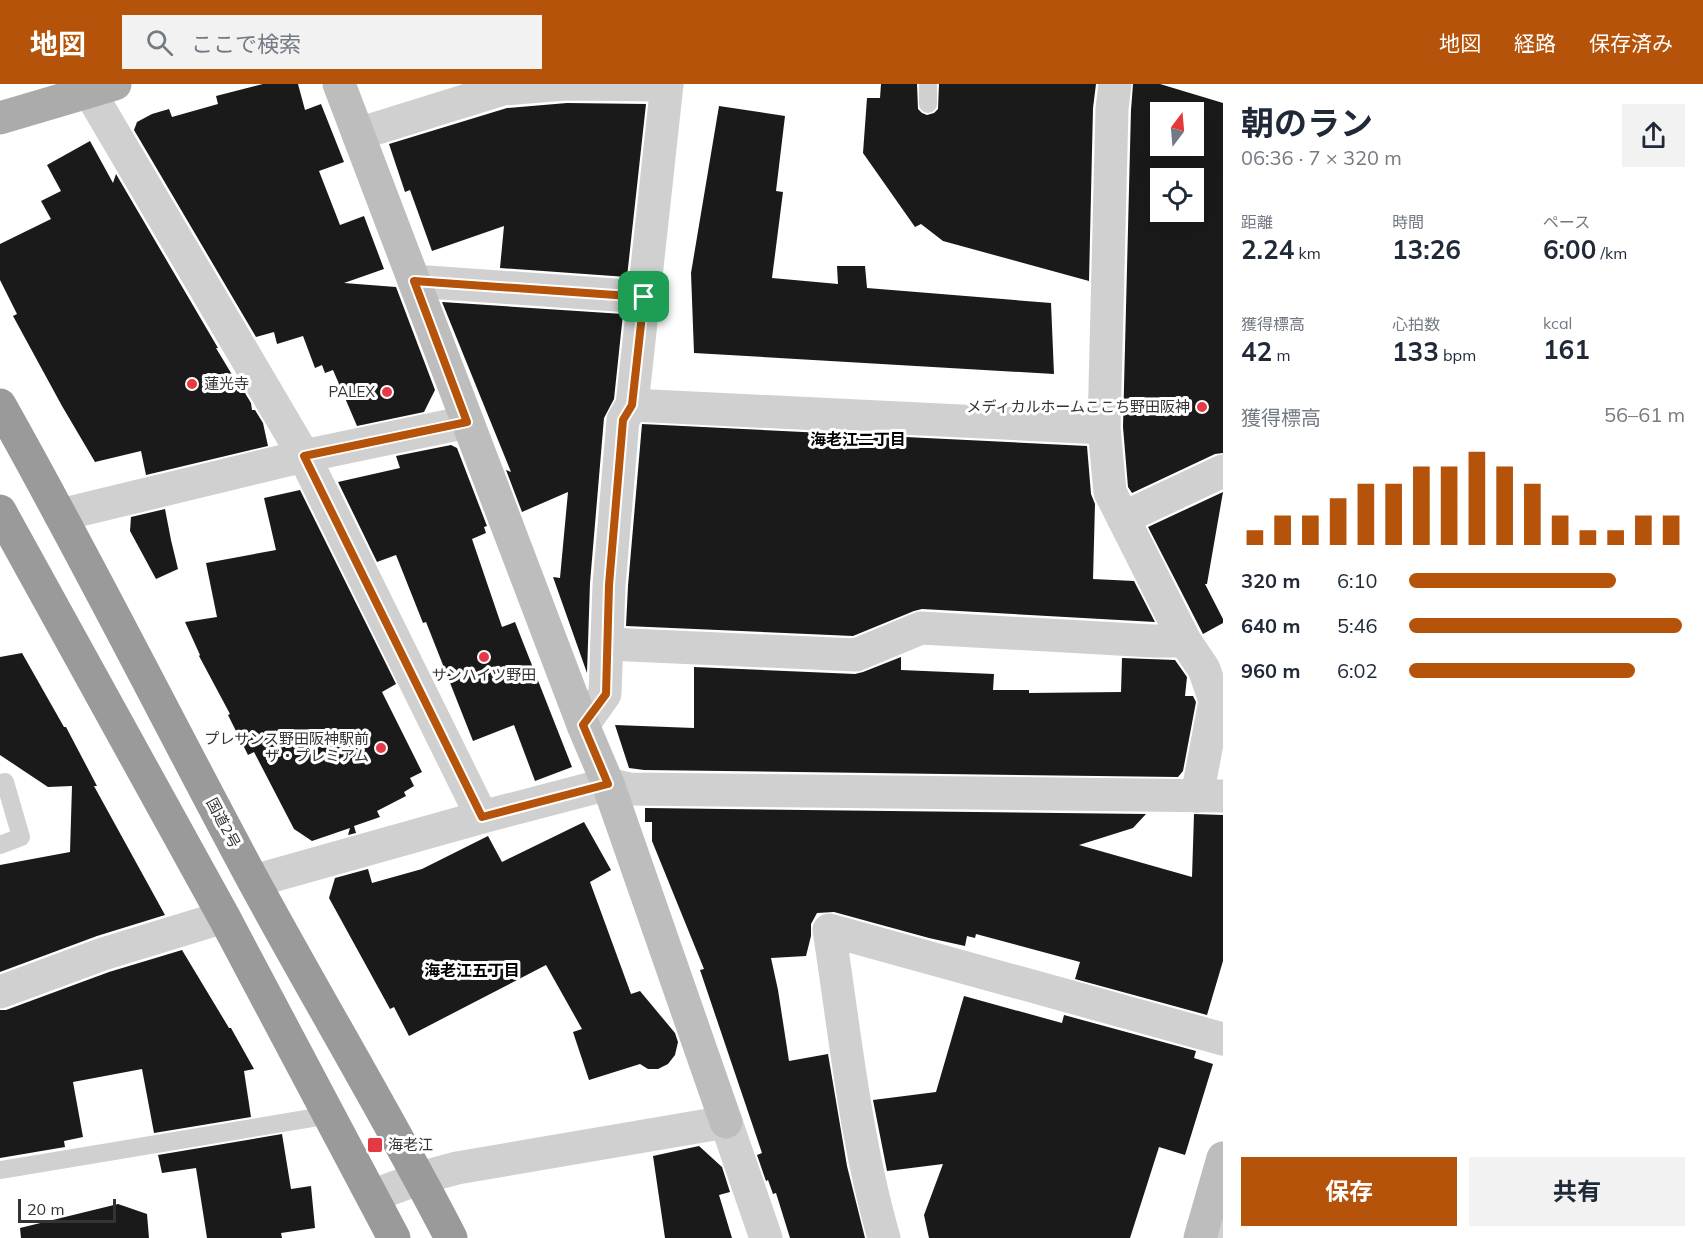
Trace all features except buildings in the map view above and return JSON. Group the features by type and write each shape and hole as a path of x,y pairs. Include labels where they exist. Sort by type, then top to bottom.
{"highway":[{"name":"国道2号","path":"0,405 254,881 420,1178 450,1238"},
{"path":"0,511 224,917 394,1238"}],"main road":[{"path":"0,118 102,88"}],"street":[{"path":"339,84 583,725 608,784 766,1238"},
{"path":"358,134 503,89 566,84 667,84 632,405 623,420 609,585 606,694 583,725"},
{"path":"254,881 608,784 630,789 1210,796 1215,701 1204,669 1185,641 1110,492 1104,428 1112,109 1115,84"},
{"path":"102,88 304,456 482,817"},
{"path":"414,281 644,297"},
{"path":"632,405 1104,428"},
{"path":"60,515 304,456 467,422"},
{"path":"1123,518 1223,471"},
{"path":"607,644 856,655 921,628 1185,641"},
{"path":"0,992 104,954 224,917"},
{"path":"884,1238 872,1196 855,1101 829,930 1223,1039"},
{"path":"372,1196 420,1178 458,1168 726,1122"},
{"path":"1209,1233 1223,1158"}],"lane":[{"path":"928,84 928,104"},
{"path":"0,783 5,782 21,837 0,845"},
{"path":"0,1170 330,1115"}],"place":[{"name":"蓮光寺","path":"192,384"},
{"name":"PALEX","path":"387,392"},
{"name":"メディカルホームここち野田阪神","path":"1202,407"},
{"name":"サンハイツ野田","path":"484,657"},
{"name":"プレサンス野田阪神駅前 ザ・プレミアム","path":"381,748"},
{"name":"海老江","path":"375,1145"}],"district":[{"name":"海老江二丁目","path":"858,439"},
{"name":"海老江五丁目","path":"472,970"}],"route":[{"path":"414,281 644,297 632,405 623,420 609,585 606,694 583,725 608,784 482,817 304,456 467,422 414,281"}]}
